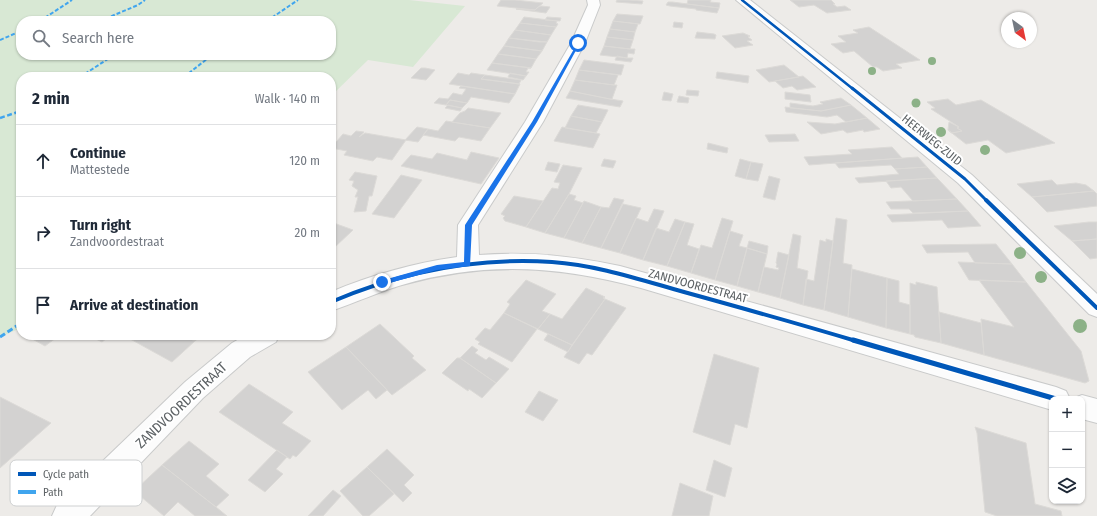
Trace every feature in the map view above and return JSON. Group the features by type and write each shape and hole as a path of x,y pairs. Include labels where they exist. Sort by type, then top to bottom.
{"street":[{"path":"468,264 468,225 530,128 556,83 578,43 594,5 593,0"},
{"name":"HEERWEG-ZUID","path":"742,0 965,179 1097,308"},
{"name":"ZANDVOORDESTRAAT","path":"336,300 351,292 437,268 468,264 534,260 586,266 743,308 1049,397"},
{"name":"ZANDVOORDESTRAAT","path":"124,460 194,390 241,350 258,340"},
{"path":"1085,407 1097,411"},
{"name":"ZANDVOORDESTRAAT","path":"68,516 78,506"}],"green space":[{"path":"0,0 409,0 465,6 413,67 368,60 336,91 336,72 16,72 16,330 0,337"}],"building":[{"path":"501,0 543,3 535,10 497,6"},
{"path":"617,0 643,1 642,4 616,2"},
{"path":"688,0 711,0 710,2 720,3 719,8 687,4"},
{"path":"790,0 831,0 837,7 845,6 851,10 827,13 814,5 799,7"},
{"path":"668,2 719,8 717,13 666,5"},
{"path":"541,6 550,7 546,13 516,9 535,10"},
{"path":"617,14 643,16 640,24 613,21"},
{"path":"524,17 557,21 556,23 558,24 556,27 520,23"},
{"path":"547,17 561,18 560,21 545,20"},
{"path":"613,21 638,24 635,32 610,29"},
{"path":"674,22 683,23 682,28 673,27"},
{"path":"520,23 556,27 551,35 515,30"},
{"path":"869,27 920,60 896,64 902,68 883,71 877,67 873,67 854,51 843,53 831,44 846,42 838,36 858,33 853,30"},
{"path":"610,29 635,32 633,40 607,37"},
{"path":"515,30 551,35 547,42 509,38"},
{"path":"697,32 714,34 716,35 715,39 695,38"},
{"path":"743,33 750,36 748,37 752,40 747,41 753,45 735,48 722,36"},
{"path":"607,37 633,40 630,49 604,46"},
{"path":"509,38 547,42 542,51 504,46"},
{"path":"504,46 542,51 536,59 498,54"},
{"path":"604,46 635,49 634,54 628,53 627,58 600,55"},
{"path":"498,54 536,59 531,68 492,63"},
{"path":"617,56 633,58 631,62 615,60"},
{"path":"584,60 624,65 621,75 579,70"},
{"path":"492,63 531,68 528,68 526,72 529,72 526,76 487,70"},
{"path":"784,65 799,77 769,82 756,70"},
{"path":"421,68 435,70 426,80 411,78"},
{"path":"579,70 618,75 614,85 575,80"},
{"path":"717,72 749,76 748,83 716,78"},
{"path":"458,73 485,75 481,79 520,84 515,94 449,84"},
{"path":"510,73 526,76 523,80 508,77"},
{"path":"485,75 521,80 519,84 481,79"},
{"path":"803,76 816,87 797,90 792,86 783,88 775,81"},
{"path":"575,80 617,85 612,99 610,99 570,91"},
{"path":"461,86 515,94 509,103 471,97 467,103 450,100 446,105 434,103 439,98 448,99 453,93 462,95 466,89 459,88"},
{"path":"687,90 699,91 698,96 686,95"},
{"path":"570,91 623,101 620,107 566,98"},
{"path":"664,92 673,94 671,101 662,100"},
{"path":"785,92 810,95 811,102 785,99"},
{"path":"679,96 689,98 688,103 677,102"},
{"path":"841,98 851,105 821,111 790,108 790,103 813,106 823,104 820,102"},
{"path":"948,99 956,105 981,100 1055,143 1006,153 988,140 966,144 948,130 952,133 962,131 957,128 959,127 931,109 935,108 927,102"},
{"path":"450,100 467,103 462,108 446,105"},
{"path":"448,105 462,108 460,111 445,108"},
{"path":"578,105 608,110 602,122 571,116"},
{"path":"851,105 867,118 846,122 837,115 827,117 786,112 785,107 821,111"},
{"path":"468,108 501,113 490,128 452,122 460,113"},
{"path":"571,116 602,122 596,133 565,128"},
{"path":"867,118 880,129 847,133 843,130 821,134 807,122 835,124"},
{"path":"446,121 490,128 481,141 459,137 455,141 423,135 428,129 438,131"},
{"path":"949,122 959,127 957,128 962,131 952,133 948,130"},
{"path":"417,127 428,129 418,142 405,140"},
{"path":"562,127 600,134 593,148 554,141"},
{"path":"356,131 364,132 359,137 365,133 406,140 392,160 377,157 373,161 344,155 347,151 336,149 336,142 343,134 351,136"},
{"path":"795,134 799,141 769,142 765,135"},
{"path":"708,143 728,148 727,153 707,149"},
{"path":"892,147 902,158 809,165 804,157 852,154 848,150"},
{"path":"471,152 499,158 481,184 401,166 411,155 432,159 437,153 467,160"},
{"path":"918,157 927,167 895,169 891,165 839,168 835,163"},
{"path":"604,159 616,161 613,168 601,166"},
{"path":"740,159 751,162 746,179 735,176"},
{"path":"548,162 560,164 557,172 545,170"},
{"path":"751,162 763,164 758,181 746,179"},
{"path":"563,165 582,168 569,194 545,233 526,227 552,188 558,189 560,183 554,182"},
{"path":"927,167 937,178 859,183 855,178 899,174 895,169"},
{"path":"355,172 377,176 372,196 369,196 366,211 354,212 358,197 355,197 358,190 352,186 354,181 349,180"},
{"path":"401,175 422,180 394,218 372,214"},
{"path":"769,176 780,179 775,200 763,197"},
{"path":"937,178 957,199 913,201 901,187 891,188 886,181"},
{"path":"1052,180 1057,185 1076,183 1086,185 1094,191 1032,197 1017,184"},
{"path":"1094,191 1097,194 1097,206 1047,212 1032,197"},
{"path":"569,194 576,196 574,200 583,203 564,238 545,233"},
{"path":"514,196 543,201 526,227 505,221 503,218 505,216 501,214"},
{"path":"614,198 624,200 601,248 582,243 601,207 609,208"},
{"path":"957,199 968,211 913,213 909,209 891,209 886,202"},
{"path":"584,201 601,207 582,243 564,238"},
{"path":"623,204 641,208 620,253 601,248"},
{"path":"654,209 664,211 643,260 620,253 636,218 648,222"},
{"path":"968,211 981,226 948,228 942,220 892,222 887,215"},
{"path":"722,218 733,221 715,280 691,273 701,245 712,248"},
{"path":"836,218 847,220 843,263 852,265 848,317 824,310"},
{"path":"675,219 685,222 667,266 643,260 656,228 669,232"},
{"path":"685,222 694,224 687,245 699,249 691,273 667,266"},
{"path":"1097,222 1097,239 1072,241 1054,226"},
{"path":"336,224 353,230 336,246"},
{"path":"730,231 743,235 739,246 747,248 737,286 715,280"},
{"path":"793,234 801,236 797,268 808,271 803,305 780,298"},
{"path":"826,239 833,241 824,310 803,305 806,279 814,281 820,240 826,242"},
{"path":"1097,239 1097,258 1090,259 1072,241"},
{"path":"749,241 768,246 767,254 747,248"},
{"path":"996,244 1012,264 975,263 968,252 927,253 922,245"},
{"path":"747,248 767,254 758,292 737,286"},
{"path":"778,252 789,255 780,298 758,292 764,267 778,270 779,268 776,267"},
{"path":"958,262 1012,264 1026,282 969,280"},
{"path":"852,269 887,278 886,328 848,317"},
{"path":"887,278 899,281 899,302 910,305 910,334 886,328"},
{"path":"526,280 556,294 542,311 550,314 538,329 504,313 510,304 507,302"},
{"path":"979,280 1026,282 1081,351 1089,381 1085,383 984,355 981,319 1014,327"},
{"path":"916,282 937,287 941,343 915,337 914,335 910,334 910,283 916,285"},
{"path":"586,288 605,297 603,298 605,299 572,345 538,329 550,314 562,319"},
{"path":"605,299 626,308 592,355 587,353 579,364 564,357"},
{"path":"939,312 981,323 984,355 941,343"},
{"path":"504,313 537,329 512,362 478,344 480,342 475,339 485,328 490,330"},
{"path":"380,324 414,356 412,358 426,370 392,395 346,347"},
{"path":"548,334 572,345 568,352 544,340"},
{"path":"34,340 53,340 45,346"},
{"path":"132,340 195,341 172,362"},
{"path":"472,346 478,350 475,353 486,360 489,357 509,369 496,383 460,358"},
{"path":"346,347 387,390 376,399 368,390 342,410 308,372"},
{"path":"714,354 759,368 747,428 735,424 730,445 693,432"},
{"path":"457,358 460,358 496,383 482,398 469,389 468,391 442,373"},
{"path":"249,384 293,412 282,423 311,441 296,457 293,455 290,459 219,412"},
{"path":"539,391 558,400 543,421 525,412"},
{"path":"0,397 51,423 0,468"},
{"path":"975,427 1026,443 1035,504 1061,511 1062,516 997,516 985,512 977,433"},
{"path":"189,441 219,464 206,476 229,495 216,507 162,465"},
{"path":"387,449 414,475 404,485 412,493 403,502 367,467"},
{"path":"277,450 287,457 276,469 283,474 265,492 248,480"},
{"path":"714,460 732,468 725,497 706,490"},
{"path":"162,465 227,516 195,516 178,502 164,516 142,498 142,484"},
{"path":"367,467 394,494 369,516 363,516 340,491"},
{"path":"680,483 713,496 709,516 672,516"},
{"path":"333,490 341,496 323,516 308,516"}],"marked path":[{"path":"48,16 72,0"},
{"path":"112,16 138,5 145,0"},
{"path":"274,16 298,0"},
{"path":"0,40 16,33"},
{"path":"88,72 106,60"},
{"path":"190,72 206,60"},
{"path":"0,118 16,113"},
{"path":"0,337 16,326"}],"cycle path":[{"path":"742,0 965,179 1097,308"},
{"path":"336,300 379,283 455,265 506,261 554,262 620,274 1049,397"}],"route":[{"path":"382,282 437,268 468,264 468,225 496,184 534,122 578,43"}]}
